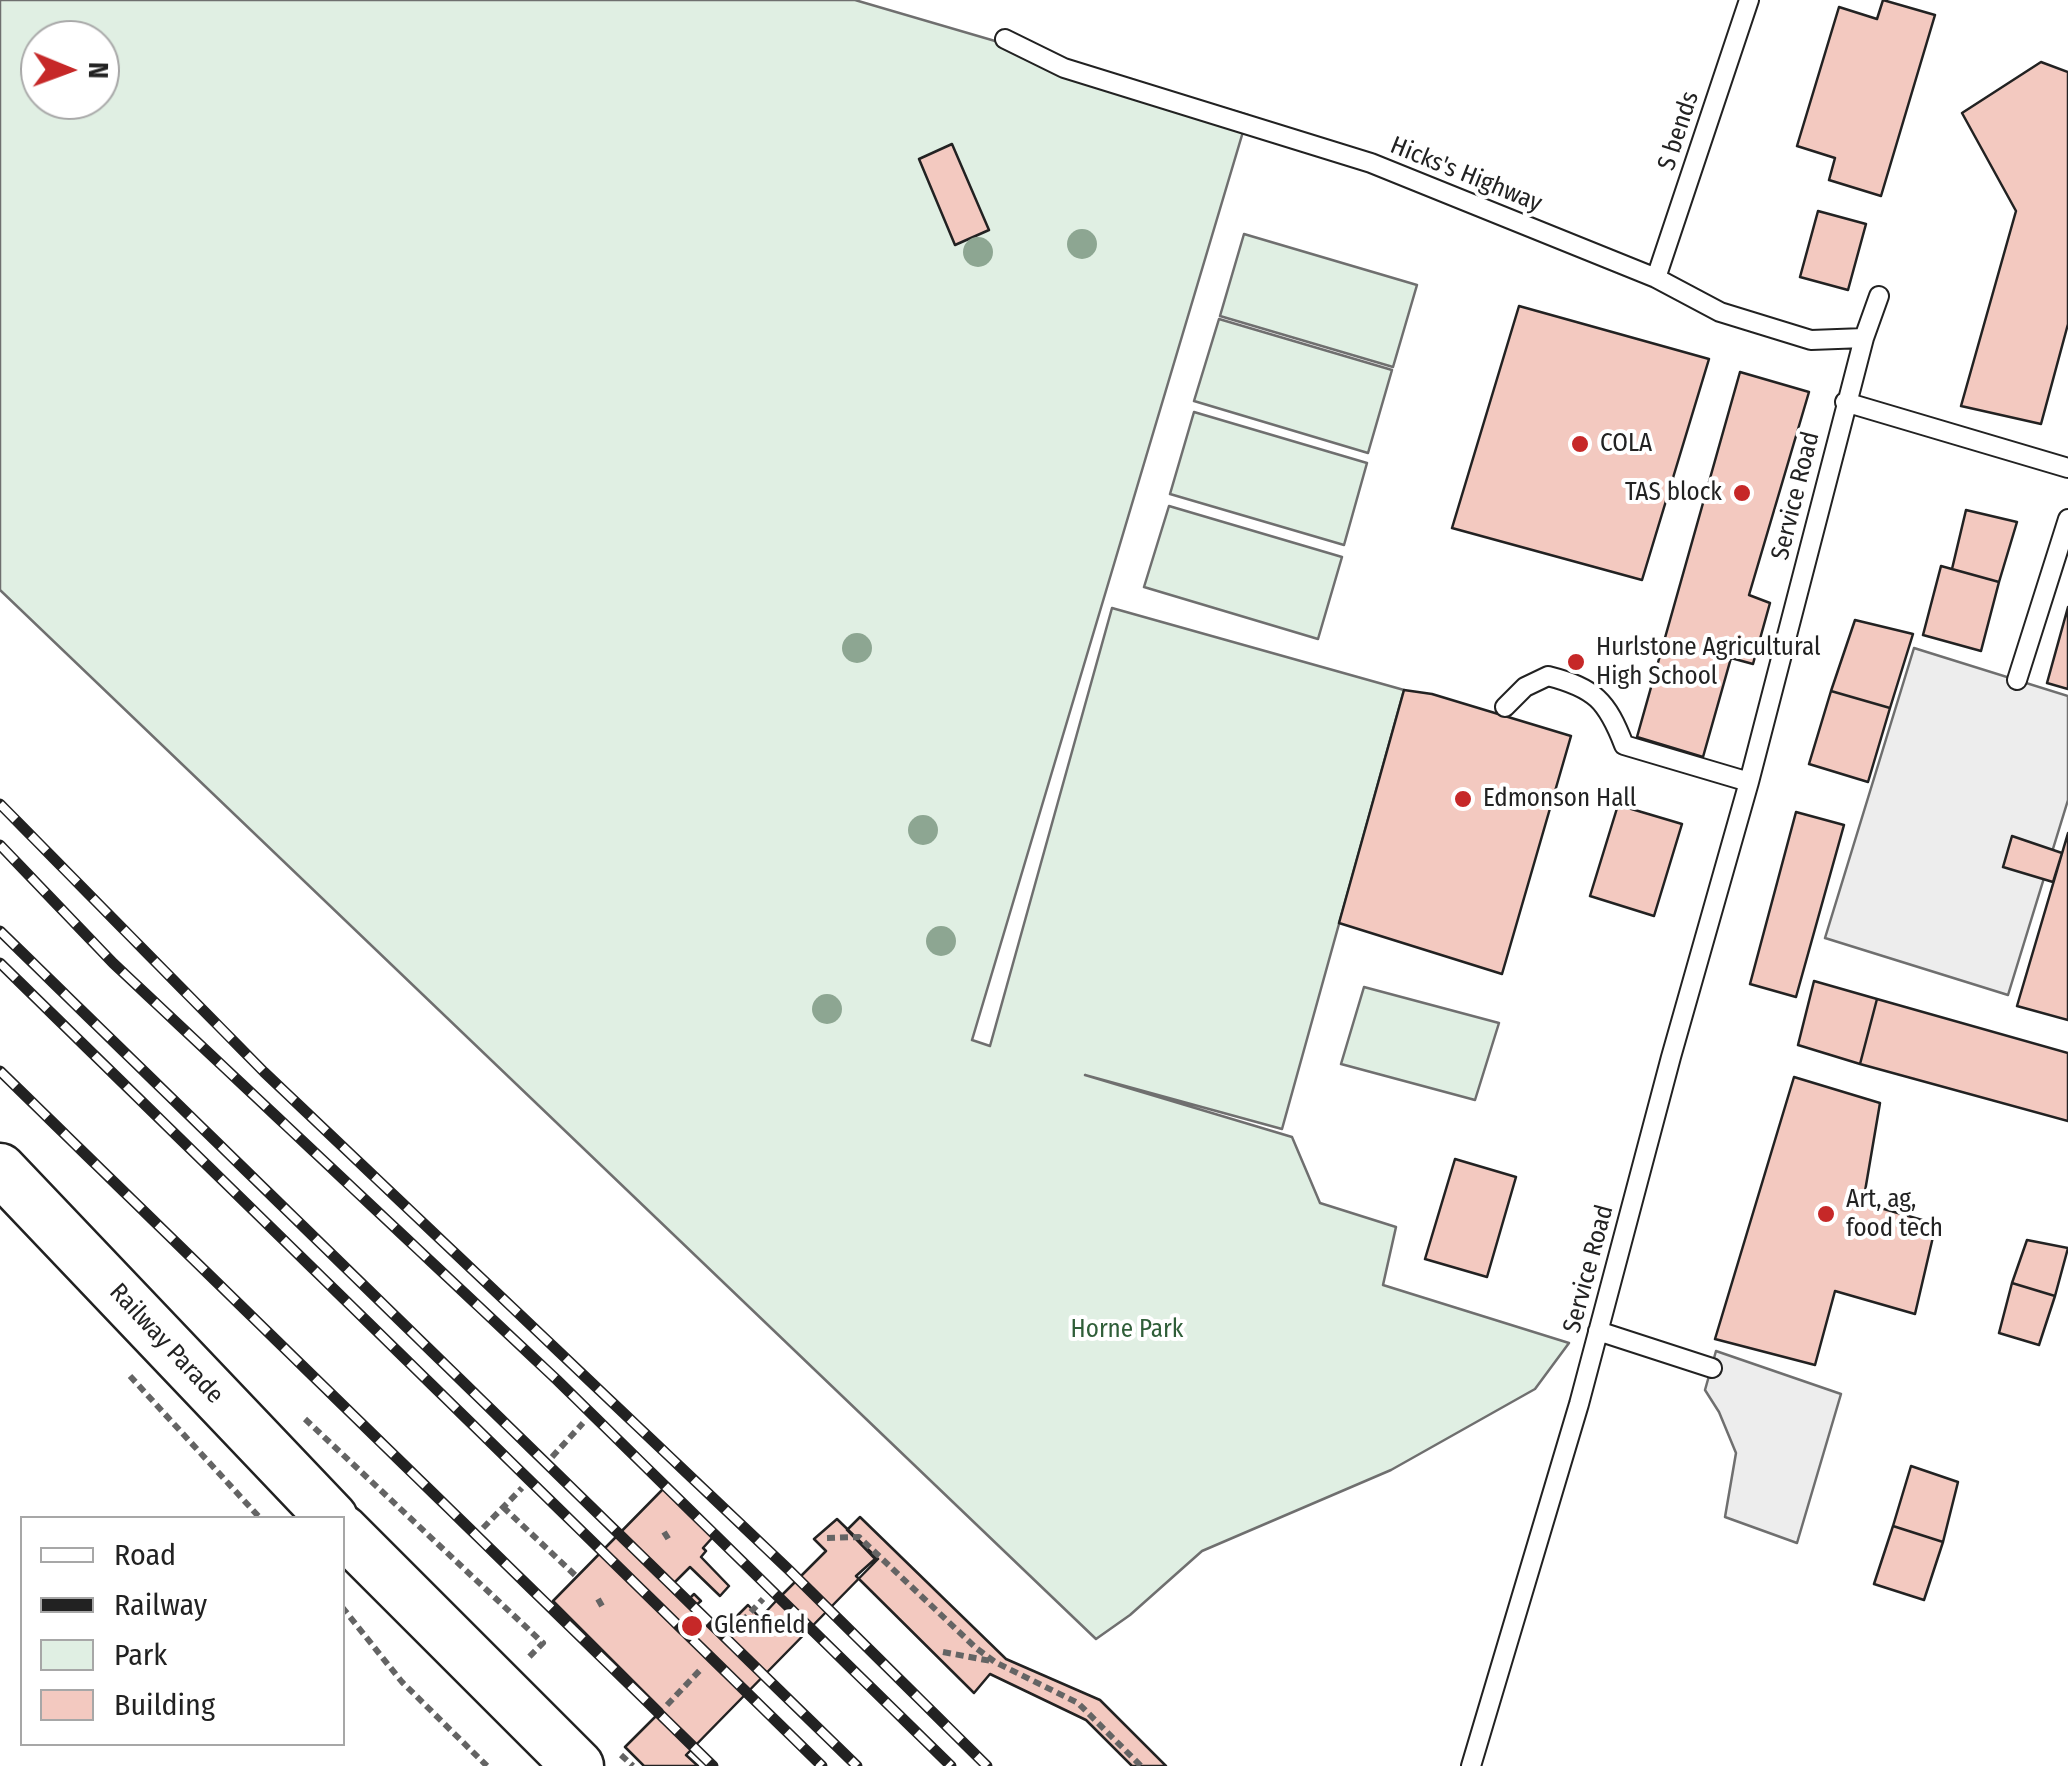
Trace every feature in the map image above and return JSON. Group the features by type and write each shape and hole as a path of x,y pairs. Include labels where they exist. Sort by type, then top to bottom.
{"street":[{"name":"Railway Parade","path":"0,1169 330,1516"},
{"path":"345,1533 578,1766"}],"lane":[{"name":"S bends","path":"1656,278 1749,0"},
{"name":"Hicks's Highway","path":"1005,39 1064,68 1371,163 1656,278 1720,312 1811,340 1864,338"},
{"path":"1864,338 1879,296"},
{"name":"Service Road","path":"1471,1766 1598,1331 1749,782 1864,338"},
{"path":"1845,402 2068,468"},
{"path":"2016,680 2068,519"},
{"path":"1505,707 1526,687 1548,676 1577,683 1597,696 1612,716 1624,746 1749,782"},
{"path":"1598,1331 1712,1368"}],"path":[{"path":"118,1363 258,1516"},
{"path":"552,1456 583,1423"},
{"path":"484,1528 522,1488"},
{"path":"503,1507 577,1576"},
{"path":"664,1532 669,1540"},
{"path":"827,1538 859,1537 976,1648 995,1662 1078,1703 1141,1766"},
{"path":"733,1632 763,1599"},
{"path":"345,1612 402,1682 487,1766"},
{"path":"526,1660 542,1643"},
{"path":"943,1652 995,1662"},
{"path":"666,1705 702,1668"}],"green space":[{"name":"Horne Park","path":"0,0 855,0 1248,115 972,1040 990,1046 1112,608 1404,690 1282,1129 1085,1075 1292,1137 1320,1203 1396,1227 1383,1285 1569,1343 1535,1389 1391,1470 1202,1551 1130,1615 1096,1639 0,590"},
{"path":"1244,234 1417,285 1393,367 1220,316"},
{"path":"1219,319 1392,370 1368,453 1194,401"},
{"path":"1194,412 1367,463 1344,545 1170,494"},
{"path":"1169,506 1342,557 1318,639 1144,587"},
{"path":"1364,987 1499,1023 1475,1100 1341,1064"}],"shaded area":[{"path":"1914,648 2068,696 2068,800 2008,995 1825,938"},
{"path":"1716,1351 1841,1394 1797,1543 1725,1517 1736,1453 1705,1390"}],"building":[{"path":"1883,0 1935,15 1881,196 1829,180 1835,158 1797,146 1839,7 1877,19"},
{"path":"2041,62 2068,72 2068,324 2041,424 1961,406 2016,211 1962,113"},
{"path":"952,144 989,230 955,245 919,159"},
{"path":"1818,211 1866,224 1848,290 1800,277"},
{"name":"COLA","path":"1519,306 1709,359 1642,580 1452,528"},
{"name":"TAS block","path":"1740,372 1809,392 1749,595 1770,603 1753,664 1731,658 1703,757 1637,737"},
{"path":"1966,510 2017,522 1999,582 1952,569"},
{"path":"1941,566 1999,582 1981,651 1923,635"},
{"path":"2068,607 2068,689 2047,683"},
{"path":"1855,620 1913,634 1890,708 1831,691"},
{"name":"Edmonson Hall","path":"1404,690 1432,694 1571,736 1502,974 1339,923"},
{"path":"1831,691 1890,708 1868,782 1809,764"},
{"path":"1618,805 1682,824 1654,916 1590,896"},
{"path":"1796,812 1844,825 1796,997 1750,984"},
{"path":"2068,833 2068,1020 2017,1006"},
{"path":"2012,836 2062,853 2053,882 2003,867"},
{"path":"1814,981 1877,999 1860,1064 1798,1045"},
{"path":"1877,999 2068,1053 2068,1121 1860,1064"},
{"name":"Art, ag, food tech","path":"1794,1077 1880,1103 1863,1203 1936,1224 1915,1314 1835,1291 1815,1365 1715,1339"},
{"path":"1455,1159 1516,1177 1487,1277 1425,1259"},
{"path":"2027,1240 2068,1248 2055,1296 2012,1283"},
{"path":"2012,1283 2055,1296 2039,1345 1999,1333"},
{"path":"1911,1466 1958,1482 1943,1542 1893,1526"},
{"path":"664,1488 777,1600 826,1551 814,1539 837,1519 878,1559 686,1755 698,1766 644,1766 625,1747 662,1710 553,1601"},
{"path":"860,1517 1006,1659 1100,1700 1166,1766 1132,1766 1086,1720 990,1674 974,1693 856,1576 875,1559 847,1530"},
{"path":"1893,1526 1943,1542 1924,1600 1874,1584"},
{"path":"713,1537 777,1600 760,1618 748,1605 722,1631 695,1606 701,1601 694,1594 689,1599 673,1584 690,1567 720,1596 729,1586 701,1557"}],"railway":[{"path":"0,804 264,1072 789,1570 987,1766"},
{"path":"0,845 113,963 557,1380 951,1766"},
{"path":"0,931 857,1766"},
{"path":"0,963 822,1766"},
{"path":"0,1071 713,1766"}],"place":[{"name":"COLA","path":"1580,444"},
{"name":"TAS block","path":"1742,493"},
{"name":"Hurlstone Agricultural High School","path":"1576,662"},
{"name":"Edmonson Hall","path":"1463,799"},
{"name":"Art, ag, food tech","path":"1826,1214"},
{"name":"Glenfield","path":"692,1626"}]}
